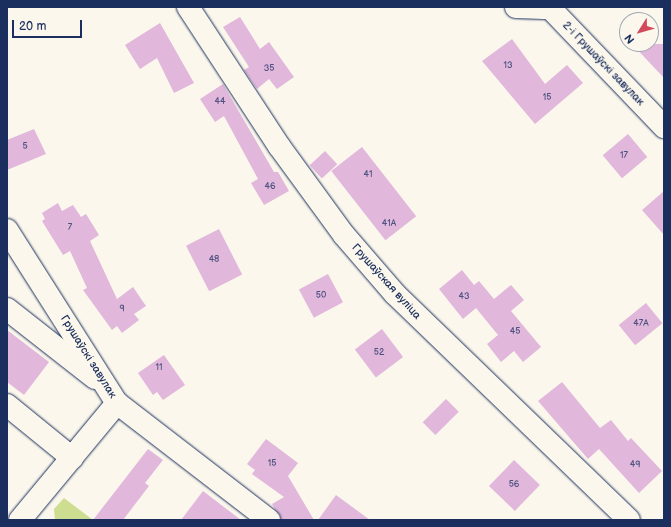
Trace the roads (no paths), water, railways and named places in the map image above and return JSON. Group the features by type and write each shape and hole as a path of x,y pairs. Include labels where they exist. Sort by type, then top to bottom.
{"street":[{"name":"Грушаўская вуліца","path":"188,7 279,146 344,235 395,294 466,365 629,520"},
{"name":"2-і Грушаўскі завулак","path":"516,7 550,8 664,128"},
{"name":"Грушаўскі завулак","path":"7,230 112,395 269,520"},
{"path":"7,310 112,395 72,458 20,520"},
{"path":"7,405 72,458"}]}
